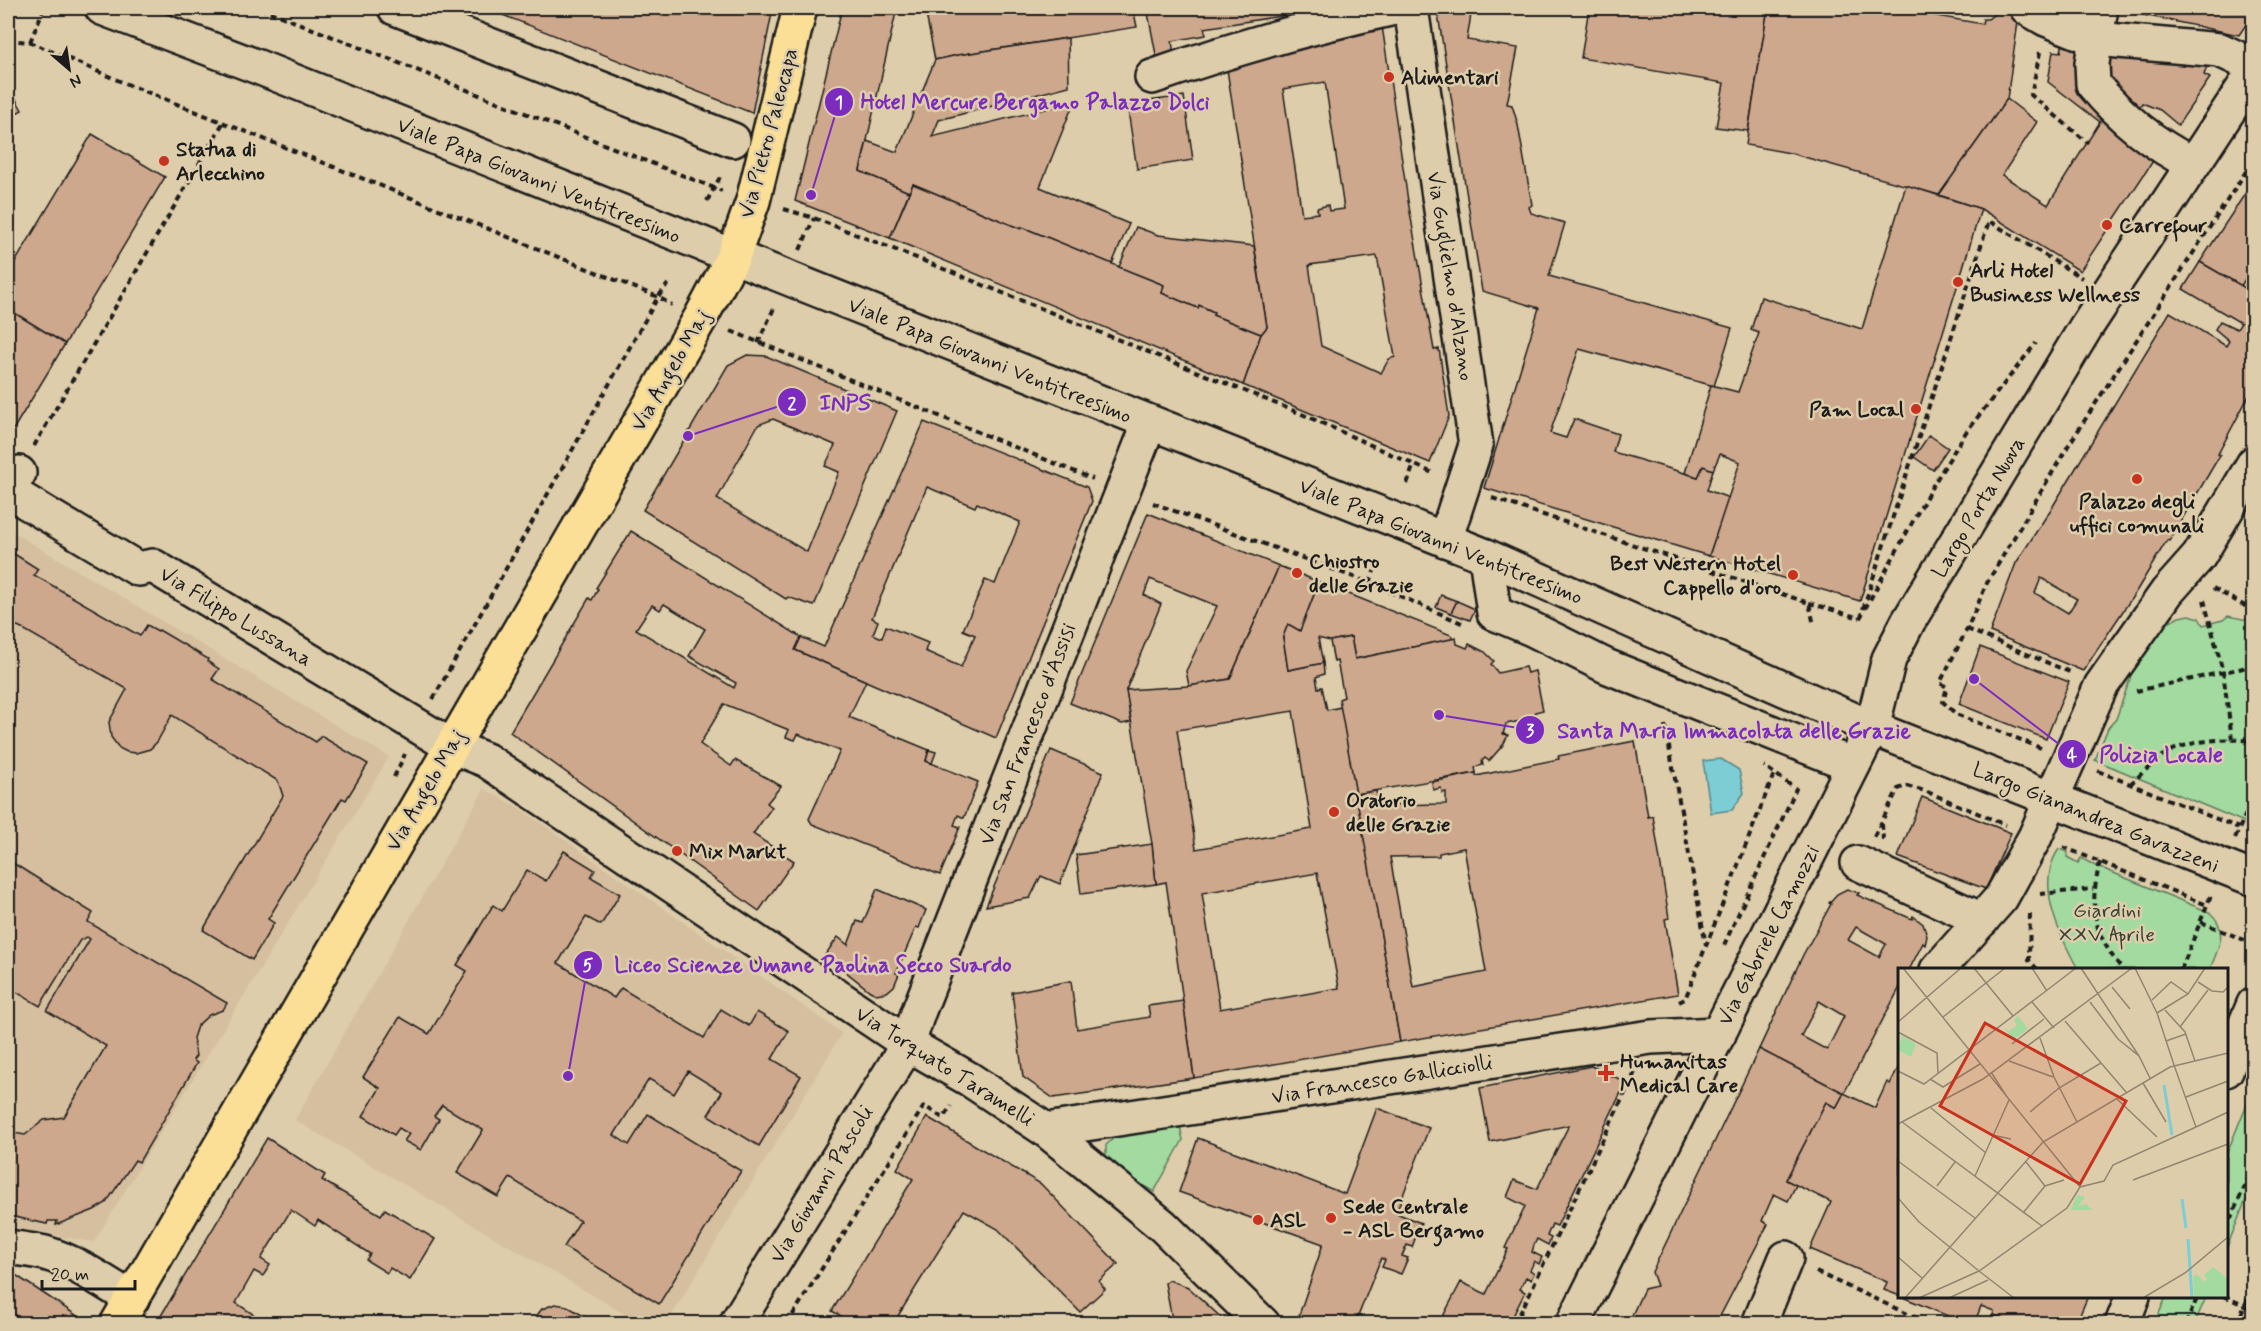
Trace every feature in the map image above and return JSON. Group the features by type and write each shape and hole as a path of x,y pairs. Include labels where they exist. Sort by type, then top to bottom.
{"main road":[{"name":"Via Pietro Paleocapa","path":"733,257 753,201 800,8"},
{"name":"Via Angelo Maj","path":"125,1311 701,317 733,257"}],"street":[{"name":"Viale Papa Giovanni Ventitreesimo","path":"102,8 1486,556 1872,728"},
{"path":"395,8 733,140"},
{"path":"1152,77 1213,55 1349,17 1395,8"},
{"name":"Via Guglielmo d'Alzano","path":"1410,8 1476,445 1445,540"},
{"path":"2037,13 2098,23 2220,50 2253,66"},
{"path":"2098,23 2091,63 2093,84 2131,125 2193,164"},
{"name":"Largo Porta Nuova","path":"1834,804 1872,728 1889,659 1908,622 2086,327 2093,292 2248,93"},
{"name":"Via San Francesco d'Assisi","path":"908,1044 918,1013 1149,424"},
{"path":"1938,968 2001,898 2014,877 2052,799 2101,686 2167,592 2199,556 2253,463"},
{"name":"Via Filippo Lussana","path":"19,473 8,491 138,569 153,566 451,746"},
{"path":"1486,556 1494,613 1605,666 1853,765"},
{"name":"Largo Gianandrea Gavazzeni","path":"1872,728 2253,879"},
{"name":"Via Torquato Taramelli","path":"451,746 486,759 908,1044 969,1079 1046,1130 1163,1226 1263,1323"},
{"name":"Via Gabriele Camozzi","path":"1574,1323 1834,804"},
{"path":"1858,863 1982,920"},
{"path":"2228,1065 2253,1004"},
{"name":"Via Francesco Gallicciolli","path":"1046,1130 1652,1037 1719,1034"},
{"name":"Via Giovanni Pascoli","path":"749,1319 908,1044"},
{"path":"8,1247 44,1253 78,1266 125,1311"},
{"path":"1759,1323 1786,1258"},
{"path":"2122,1323 2132,1298"}],"path":[{"path":"30,42 44,8"},
{"path":"260,8 714,189 814,218 909,255 1304,415 1491,497 1860,618"},
{"path":"2037,13 2031,95 2088,143"},
{"path":"8,40 30,42 122,82 658,297 758,343 915,405 1123,492 1370,582 1466,625"},
{"path":"19,473 223,123"},
{"path":"1956,714 1943,702 1947,687 1940,682 1987,583 2068,446 2253,159"},
{"path":"707,201 714,189"},
{"path":"1860,618 1989,221 2085,280 2093,292"},
{"path":"418,726 658,297 668,284"},
{"path":"1860,618 1930,490 1966,432 2039,339"},
{"path":"1407,484 1414,464"},
{"path":"1370,582 1374,571"},
{"path":"2201,590 2223,672 2232,739"},
{"path":"1809,603 1814,625"},
{"path":"1967,629 2101,686 2140,692 2243,668 2253,657"},
{"path":"1664,715 1707,945"},
{"path":"2130,784 2170,752 2201,741 2232,739 2253,741"},
{"path":"1721,951 1796,789 1758,762"},
{"path":"1515,1323 1665,1008 1685,999 1774,774"},
{"path":"1882,824 1898,789 1907,786 1925,791"},
{"path":"2239,828 2253,796"},
{"path":"2247,811 2253,815"},
{"path":"2100,862 2093,889 2094,915 2104,943 2120,968"},
{"path":"2181,968 2207,905"},
{"path":"2031,906 2029,960 2037,968"},
{"path":"2201,922 2253,944"},
{"path":"787,1323 924,1106 943,1118 969,1079"},
{"path":"2228,1224 2253,1165"},
{"path":"1786,1258 1930,1323"},
{"path":"2237,1323 2253,1284"},
{"path":"2186,1323 2197,1298"},
{"path":"2228,1298 2253,1310"}],"shaded area":[{"path":"8,529 389,757 94,1242 8,1228"},
{"path":"484,789 518,807 842,1033 667,1323 640,1323 295,1120"}],"green space":[{"path":"2190,615 2199,618 2203,625 2223,620 2228,616 2253,621 2253,822 2244,822 2095,760 2108,728 2116,719 2130,679 2132,665 2159,628 2179,617"},
{"name":"Giardini XXV Aprile","path":"2059,849 2068,852 2067,857 2078,863 2081,858 2209,912 2219,925 2221,932 2219,947 2210,968 2078,968 2057,926 2052,910 2049,878 2052,863"},
{"path":"2253,1089 2253,1182 2228,1244 2228,1151"},
{"path":"1179,1121 1183,1140 1154,1192 1108,1164 1106,1145 1116,1136"},
{"path":"2165,1298 2206,1298 2195,1323 2155,1323"}],"water":[{"path":"1721,759 1739,770 1744,793 1732,810 1711,813 1703,761"}],"building":[{"path":"485,8 773,8 752,113"},
{"path":"842,8 897,8 860,171 909,192 890,238 795,201"},
{"path":"941,8 1133,8 1137,27 935,60 926,14 941,10"},
{"path":"1147,8 1333,8 1204,28 1206,35 1172,41 1174,55 1157,60"},
{"path":"1437,8 1472,8 1467,40 1518,48 1507,104 1512,105 1518,125 1532,205 1529,207 1531,213 1565,223 1549,276 1732,328 1714,386 1579,349 1550,433 1566,438 1574,419 1618,434 1613,452 1698,477 1703,466 1713,470 1707,490 1729,498 1709,556 1484,488 1539,308 1482,291"},
{"path":"1589,8 1661,8 1700,15 1706,8 1768,8 1748,131 1716,127 1724,83 1581,58"},
{"path":"1768,8 1891,8 1982,24 1983,19 1988,19 1998,11 2019,15 2007,99 1939,195 1790,153 1746,145"},
{"path":"2110,8 2254,8 2254,13 2239,35"},
{"path":"1381,19 1408,201 1434,350 1439,349 1449,416 1430,463 1243,385 1261,334 1267,327 1226,63","holes":["1325,82 1344,209 1329,211 1328,205 1317,208 1318,213 1302,215 1283,89","1377,256 1395,357 1389,359 1381,373 1321,346 1309,265"]},
{"path":"1068,38 1069,86 939,120 932,137 1074,102 1040,187 1129,224 1112,264 913,184 909,192 860,171 867,141 897,152 935,60"},
{"path":"2063,42 2084,46 2155,158 2080,271 1981,209 1939,195 2007,99 2037,122 2002,175 2048,205 2100,122 2048,82 2053,51 2061,52"},
{"path":"2104,49 2207,67 2204,75 2210,78 2178,125 2160,110 2142,103 2135,116 2102,67"},
{"path":"8,85 22,110 8,118"},
{"path":"1184,96 1193,160 1137,169 1127,104"},
{"path":"92,134 165,177 65,344 8,309 8,274"},
{"path":"2254,180 2254,264 2241,286 2200,262"},
{"path":"913,184 1164,285 1162,293 1198,308 1199,305 1214,312 1213,315 1261,334 1243,385 890,238"},
{"path":"1906,185 1981,209 1860,601 1709,556 1740,462 1720,454 1713,470 1703,466 1698,477 1685,473 1711,385 1738,392 1759,333 1751,330 1761,297 1862,329"},
{"path":"1136,227 1158,235 1254,246 1267,327 1261,334 1213,315 1214,312 1199,305 1198,308 1162,293 1164,285 1119,267"},
{"name":"Palazzo degli uffici comunali","path":"2200,262 2254,293 2254,386 2218,454 2220,455 2169,541 2167,540 2083,671 1990,632 2016,563 2170,312 2226,346 2229,341 2215,329 2220,321 2237,329 2241,323 2183,289","holes":["2041,578 2077,599 2068,613 2035,593"]},
{"path":"8,309 65,344 8,438"},
{"path":"747,355 766,356 897,411 814,606 788,597 786,599 643,510 728,365","holes":["773,419 835,445 825,466 839,472 807,552 717,499 758,425"]},
{"path":"924,422 1087,487 1092,501 996,738 795,650 801,637 824,647","holes":["927,487 975,507 977,503 1020,522 995,584 985,580 963,630 975,635 961,667 925,651 928,643 886,626 882,638 873,634 878,621 872,618"]},
{"path":"1929,435 1948,448 1933,470 1914,457"},
{"path":"1148,513 1279,566 1230,679 1189,686 1186,671 1217,606 1150,579 1144,595 1161,604 1126,690 1131,722 1122,724 1070,703"},
{"path":"631,531 801,637 795,650 866,681 849,717 929,750 926,761 978,782 964,818 958,815 954,825 960,827 940,875 812,824 809,819 840,751 798,734 795,740 786,737 789,730 724,704 700,744 731,766 735,760 781,786 767,803 772,807 753,834 794,861 759,911 510,732 589,598 592,600 598,589 596,588","holes":["664,604 705,629 689,656 736,683 734,688 636,629 652,605 660,610"]},
{"path":"8,550 38,569 34,575 140,636 147,625 208,659 207,661 219,669 212,679 316,742 321,736 368,764 346,800 342,798 268,919 274,923 252,960 203,930 283,796 278,781 172,715 157,742 150,749 136,753 119,748 111,737 109,722 127,689 18,626 8,628"},
{"name":"Oratorio delle Grazie","path":"1279,566 1319,582 1300,631 1288,624 1283,637 1288,670 1323,663 1324,674 1316,677 1318,688 1322,687 1327,710 1341,707 1400,1042 1194,1078 1166,882 1156,884 1152,844 1126,690 1189,686 1230,679","holes":["1293,711 1312,829 1196,849 1177,730","1317,873 1339,988 1220,1009 1202,893"]},
{"path":"1319,582 1451,635 1453,639 1355,659 1351,637 1330,641 1318,638 1323,663 1288,670 1283,637 1288,624 1300,631"},
{"path":"1441,595 1457,601 1451,613 1436,607"},
{"path":"1457,601 1475,609 1470,620 1451,613"},
{"path":"1351,637 1355,659 1456,638 1457,644 1467,648 1469,644 1485,652 1494,661 1491,664 1498,673 1525,667 1527,673 1535,671 1543,710 1535,712 1536,718 1506,724 1503,734 1508,735 1503,745 1489,761 1485,758 1482,761 1483,765 1475,767 1476,773 1356,794 1339,699 1344,697 1337,661 1334,662 1330,641"},
{"path":"1980,647 2069,682 2046,739 1959,704"},
{"path":"1635,741 1648,817 1653,816 1669,918 1665,919 1678,994 1400,1042 1356,794 1376,791 1379,805 1446,804 1446,792 1442,793 1441,788 1433,790 1432,782 1476,773 1476,776 1559,759 1558,756","holes":["1464,848 1486,972 1413,987 1390,857 1439,856 1439,853"]},
{"path":"929,750 936,752 932,763 926,761"},
{"path":"1051,750 1103,772 1060,884 1041,876 1030,898 986,906"},
{"path":"1922,797 2011,833 1986,889 1898,857"},
{"path":"1152,844 1156,884 1081,894 1076,855"},
{"path":"564,851 595,870 591,877 620,894 601,925 586,917 558,963 614,998 621,988 704,1038 721,1009 749,1026 757,1012 789,1031 772,1059 801,1076 759,1146 708,1115 722,1092 688,1071 674,1094 649,1079 614,1135 629,1145 648,1114 741,1171 659,1304 564,1247 580,1221 510,1178 498,1197 457,1173 483,1130 442,1105 434,1116 439,1119 421,1150 404,1141 409,1134 399,1128 394,1135 363,1116 380,1088 363,1077 400,1017 429,1034 467,971 457,965 493,905 502,911 527,870 546,881"},
{"path":"8,860 93,913 88,922 227,1003 223,1010 209,1015 197,1026 193,1038 196,1056 193,1060 197,1063 139,1162 135,1160 106,1203 56,1225 57,1221 48,1221 47,1224 10,1216 8,1223 8,1132 25,1135 44,1120 64,1117 106,1046 47,1011 90,939 87,937 80,940 40,1006 8,987"},
{"path":"877,889 926,910 896,973 899,974 894,986 887,992 876,994 825,955 838,937 848,945 857,921 863,923"},
{"path":"1847,889 1859,893 1857,895 1912,919 1913,916 1923,924 1927,936 1925,945 1923,943 1910,968 1898,968 1898,991 1844,1093 1759,1049 1803,955 1831,904 1829,903 1837,894","holes":["1856,927 1886,944 1879,957 1848,940","1819,1001 1844,1016 1827,1050 1801,1036"]},
{"path":"1071,981 1077,1029 1150,1017 1148,1006 1183,1001 1194,1078 1053,1098 1023,1077 1012,992"},
{"path":"1759,1049 1844,1093 1836,1108 1826,1102 1786,1180 1796,1185 1788,1201 1774,1194 1762,1221 1768,1224 1716,1324 1628,1324 1644,1289 1657,1286 1652,1272"},
{"path":"1591,1066 1626,1082 1557,1226 1552,1224 1547,1236 1551,1238 1548,1245 1537,1239 1534,1245 1532,1252 1542,1257 1539,1264 1534,1261 1530,1270 1534,1273 1531,1280 1526,1277 1520,1289 1525,1292 1509,1324 1439,1324 1461,1282 1486,1294 1508,1249 1505,1248 1525,1206 1507,1197 1514,1180 1537,1189 1569,1125 1490,1142 1480,1088"},
{"path":"1898,1068 1898,1295 1884,1290 1887,1282 1810,1249 1831,1202 1786,1180 1826,1102 1836,1108 1844,1093 1875,1108 1887,1082 1890,1084"},
{"name":"Sede Centrale - ASL Bergamo","path":"1377,1108 1429,1128 1396,1213 1421,1223 1412,1247 1407,1245 1402,1256 1408,1258 1401,1274 1382,1267 1385,1260 1381,1258 1355,1324 1296,1324 1323,1244 1179,1192 1198,1138 1345,1194"},
{"path":"927,1117 1041,1184 1118,1264 1099,1281 1105,1289 1080,1312 998,1229 964,1210 893,1324 854,1324 832,1311 913,1179 897,1169"},
{"path":"267,1138 325,1175 322,1180 335,1188 381,1215 385,1209 435,1239 410,1280 390,1268 387,1273 366,1260 370,1254 318,1220 315,1226 291,1210 261,1259 270,1265 263,1276 254,1271 236,1303 268,1324 156,1324"},
{"path":"11,1272 76,1315 71,1324 8,1324"},
{"path":"1169,1280 1188,1287 1228,1324 1173,1324 1165,1283"},
{"path":"1905,1298 2087,1298 2079,1317 2071,1324 2018,1324 1993,1315 1994,1311 1981,1306 1975,1322 1977,1324 1967,1324"},
{"path":"555,1304 567,1306 597,1324 530,1324 542,1309"}],"place":[{"name":"Alimentari","path":"1389,77"},
{"name":"Statua di Arlecchino","path":"164,161"},
{"name":"Hotel Mercure Bergamo Palazzo Dolci","path":"811,195"},
{"name":"Carrefour","path":"2107,225"},
{"name":"Arli Hotel Business Wellness","path":"1958,282"},
{"name":"Pam Local","path":"1916,409"},
{"name":"INPS","path":"688,436"},
{"name":"Palazzo degli uffici comunali","path":"2137,479"},
{"name":"Chiostro delle Grazie","path":"1297,573"},
{"name":"Best Western Hotel Cappello d'oro","path":"1793,575"},
{"name":"Polizia Locale","path":"1974,679"},
{"name":"Santa Maria Immacolata delle Grazie","path":"1439,715"},
{"name":"Oratorio delle Grazie","path":"1334,812"},
{"name":"Mix Markt","path":"677,851"},
{"name":"Humanitas Medical Care","path":"1606,1073"},
{"name":"Liceo Scienze Umane Paolina Secco Suardo","path":"568,1076"},
{"name":"Sede Centrale - ASL Bergamo","path":"1331,1218"},
{"name":"ASL","path":"1258,1220"}]}
